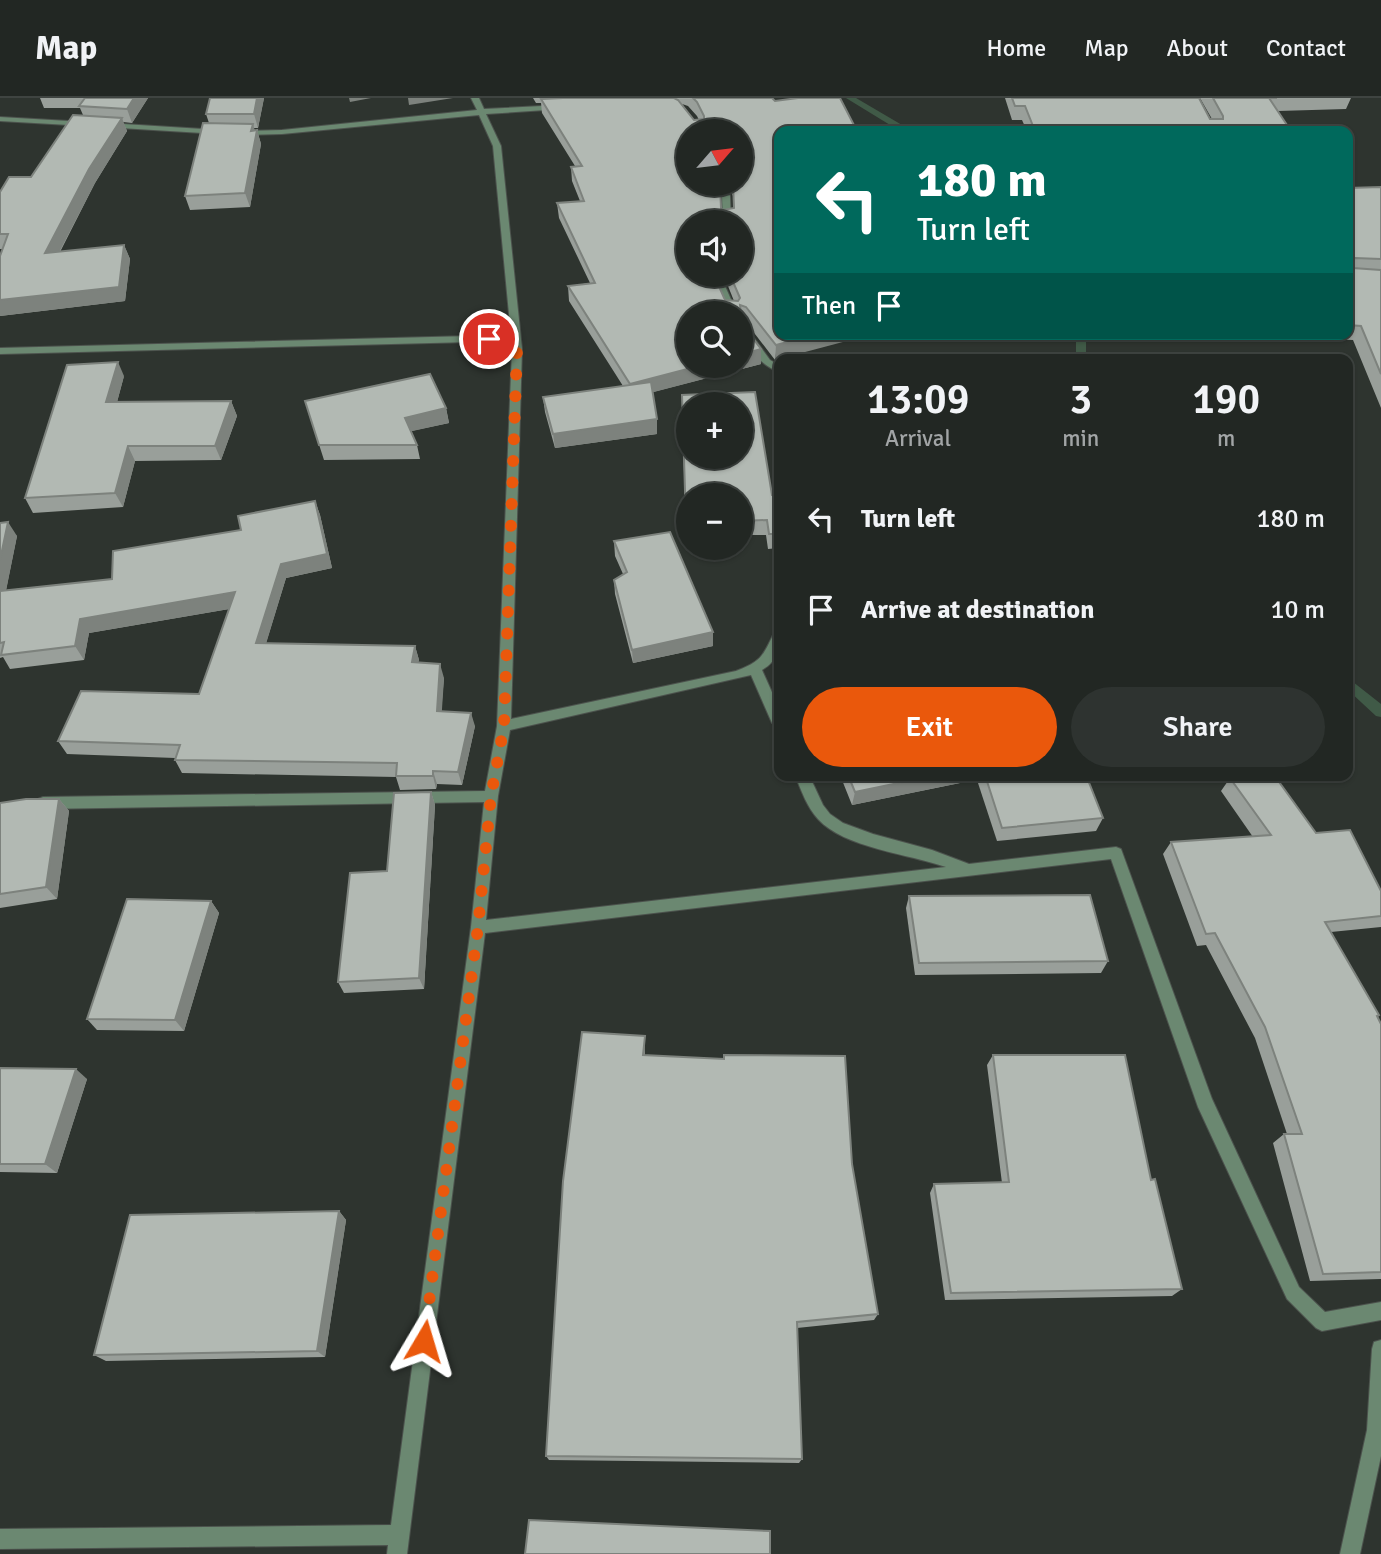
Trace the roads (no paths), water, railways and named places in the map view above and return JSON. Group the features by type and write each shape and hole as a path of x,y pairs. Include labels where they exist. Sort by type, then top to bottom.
{"street":[{"path":"0,1539 398,1544 478,927 491,796 504,726 516,338 497,146 477,105"},
{"path":"0,119 242,134 282,132 477,105 576,106"},
{"path":"0,351 516,338"},
{"path":"753,344 766,362 774,366"},
{"path":"504,726 738,675 755,669 772,656 774,650"},
{"path":"755,669 774,712"},
{"path":"805,781 824,817 843,830 948,859 967,870"},
{"path":"27,804 491,796"},
{"path":"478,927 1116,853 1204,1101 1293,1293 1322,1322 1381,1311"},
{"path":"1350,1554 1377,1430 1381,1349"}],"waterway":[{"path":"850,98 897,126"},
{"path":"1081,340 1081,354"},
{"path":"1353,687 1381,712"}]}
